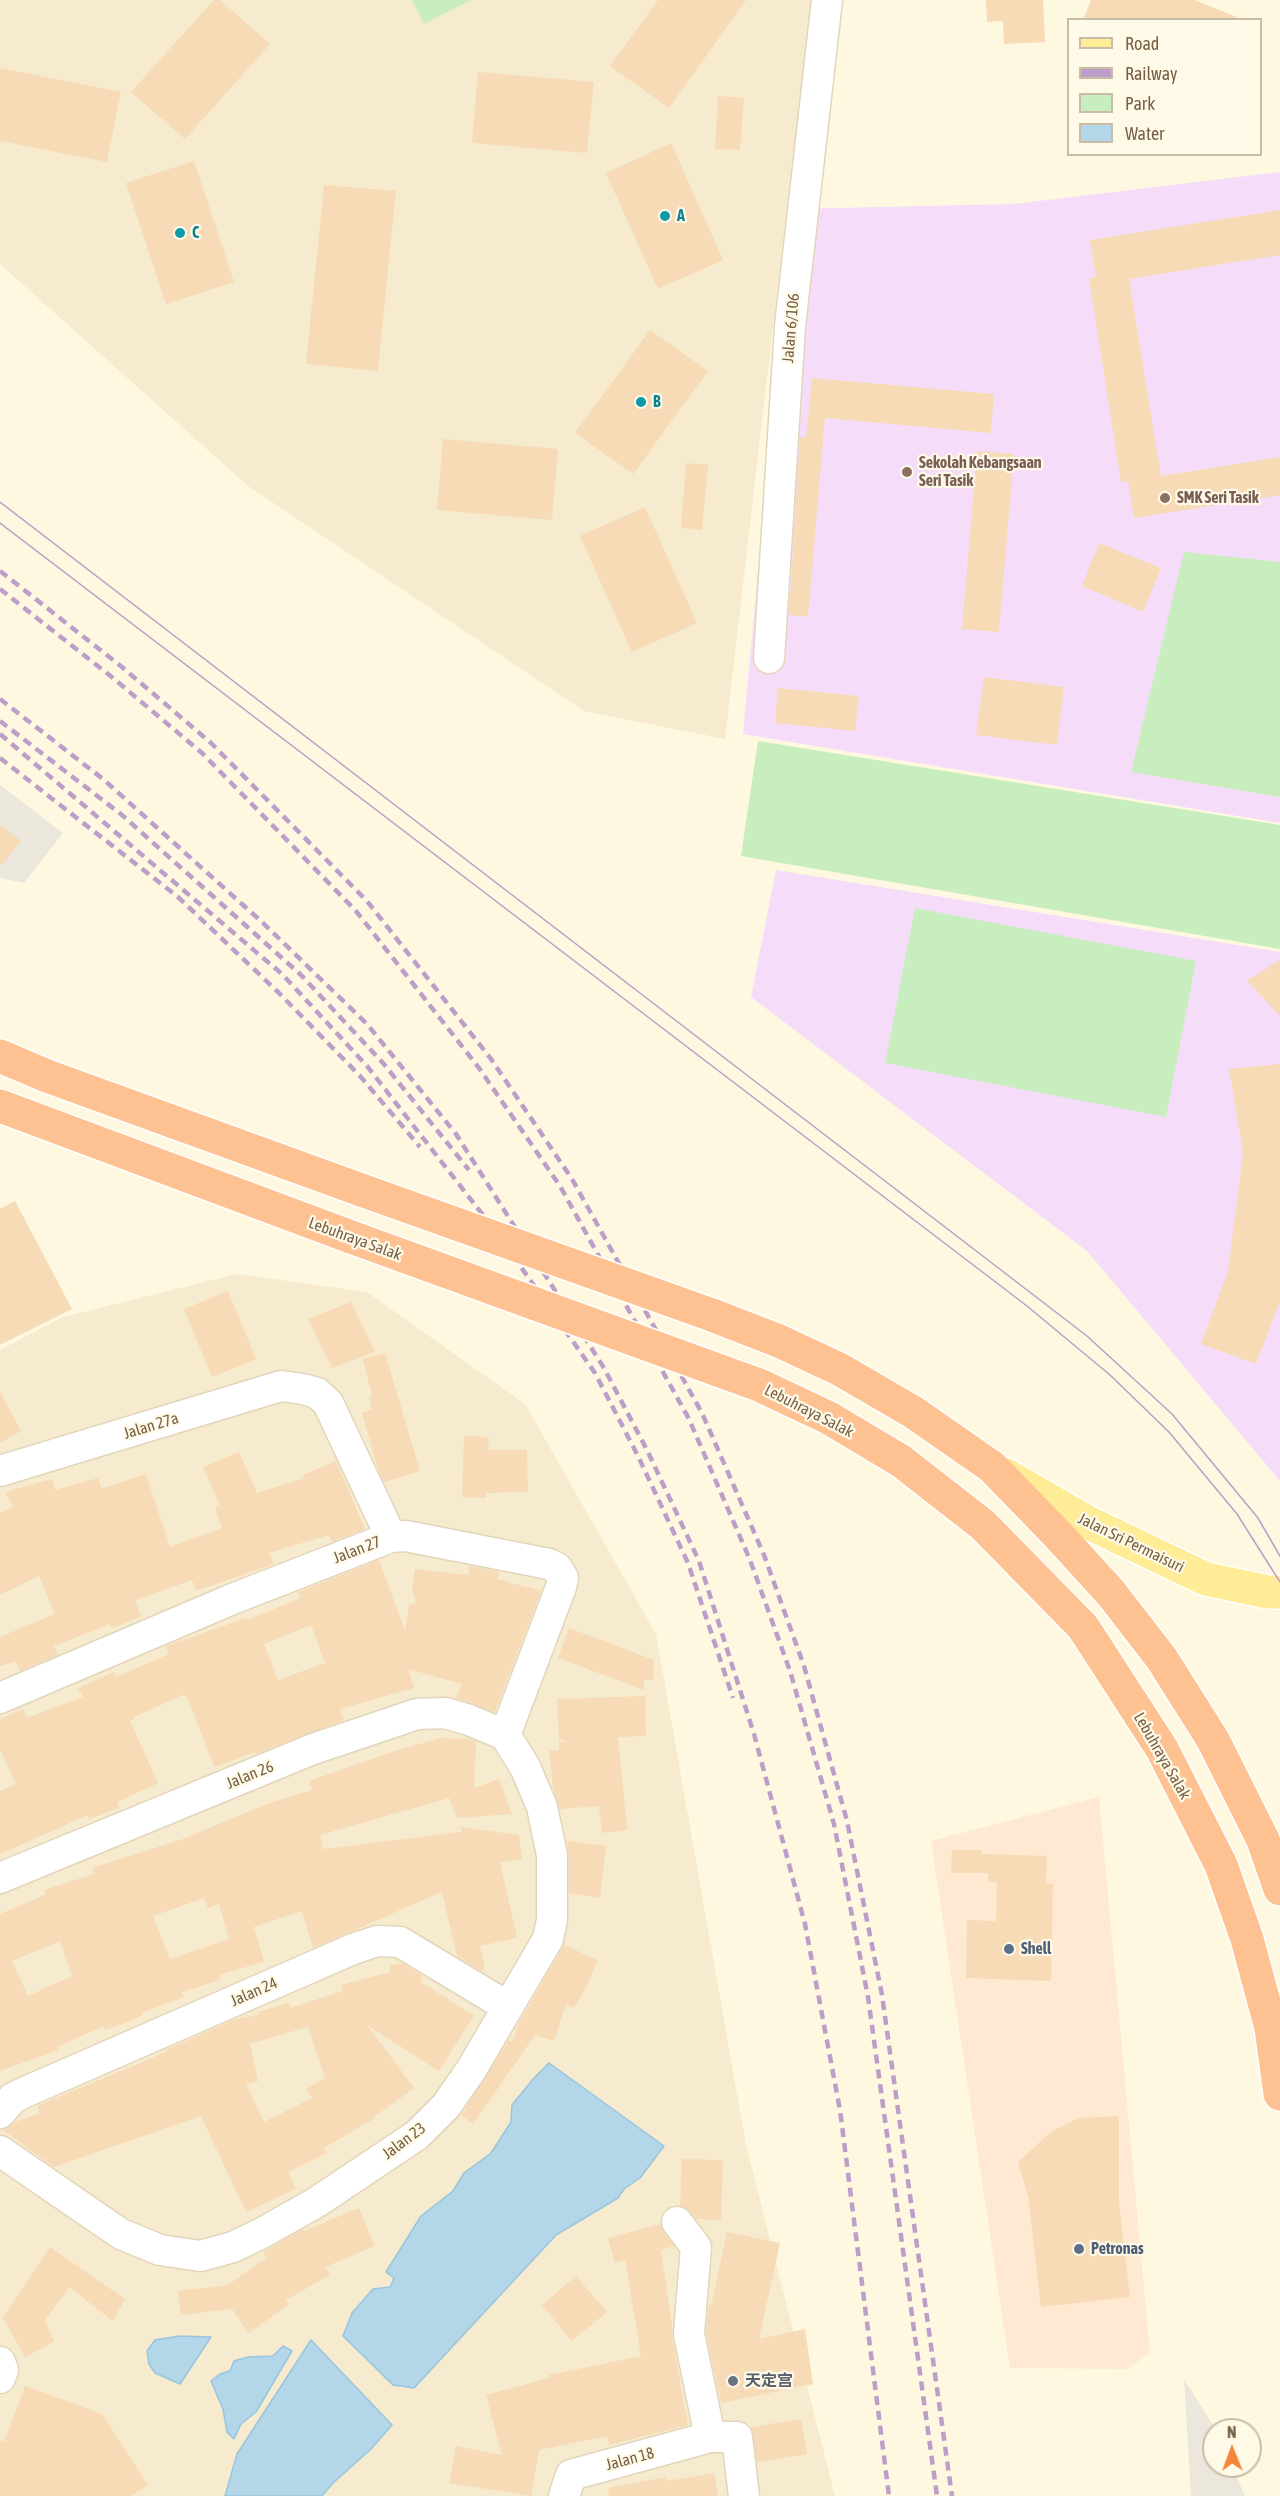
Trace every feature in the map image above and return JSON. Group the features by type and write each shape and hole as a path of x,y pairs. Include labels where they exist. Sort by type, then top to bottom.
{"highway":[{"path":"0,1056 58,1080 779,1341 839,1369 913,1412 992,1467 1110,1593 1162,1659 1213,1740 1263,1840 1280,1889"},
{"name":"Lebuhraya Salak","path":"0,1106 351,1237 759,1385 829,1418 901,1461 983,1525 1083,1627 1162,1749 1221,1865 1247,1938 1268,2017 1280,2094"}],"main road":[{"name":"Jalan Sri Permaisuri","path":"992,1467 1089,1523 1206,1579 1268,1592 1280,1592"}],"street":[{"name":"Jalan 6/106","path":"769,658 790,326 827,0"},
{"name":"Jalan 27a","path":"0,1471 281,1386 303,1389 317,1393 328,1403 391,1537"},
{"name":"Jalan 27","path":"0,1698 231,1600 391,1537 406,1536 549,1564 557,1568 562,1578 561,1587 505,1735"},
{"name":"Jalan 26","path":"0,1878 313,1749 417,1714 445,1713 505,1735"},
{"name":"Jalan 23","path":"0,2151 121,2234 160,2250 200,2256 233,2247 316,2202 417,2134 446,2106 471,2070 548,1939 554,1900 552,1855 542,1807 525,1767 505,1735"},
{"name":"Jalan 24","path":"0,2113 13,2098 23,2093 376,1941 399,1942 508,2007"},
{"path":"677,2222 696,2247 689,2334 692,2360 710,2437 737,2437 744,2496"},
{"path":"0,2362 3,2370 0,2378"},
{"name":"Jalan 18","path":"564,2496 571,2475 710,2437"}],"shaded area":[{"path":"0,0 811,0 725,739 584,711 248,486 0,264"},
{"path":"1280,172 1280,823 743,734 791,209 1014,204"},
{"path":"0,785 63,833 24,883 0,878"},
{"path":"776,870 1280,952 1280,1481 1087,1251 751,997"},
{"path":"237,1274 367,1292 525,1404 656,1634 746,2145 835,2496 0,2496 0,1350 63,1317"},
{"path":"1099,1797 1150,2353 1127,2369 1010,2368 931,1841"},
{"path":"1184,2379 1208,2418 1202,2418 1202,2478 1237,2478 1245,2496 1191,2496"}],"green space":[{"path":"412,0 471,0 424,24"},
{"path":"1184,552 1280,562 1280,797 1131,772"},
{"path":"758,741 1280,825 1280,949 741,856"},
{"path":"915,908 1196,961 1166,1117 885,1063"}],"water":[{"path":"549,2063 664,2146 640,2178 624,2189 618,2198 556,2235 414,2388 393,2385 343,2336 352,2313 373,2289 390,2287 394,2278 386,2272 421,2216 453,2191 464,2173 491,2153 511,2122 512,2105"},
{"path":"179,2336 211,2337 180,2384 155,2373 149,2364 147,2351 155,2340"},
{"path":"311,2340 392,2425 371,2449 322,2496 225,2496 237,2454"},
{"path":"283,2346 292,2351 256,2412 241,2424 234,2439 227,2432 223,2409 211,2381 220,2374 230,2371 234,2361 248,2357 273,2356"}],"building":[{"path":"214,0 220,0 270,44 185,139 131,92"},
{"path":"658,0 746,0 669,108 610,66"},
{"path":"986,0 1043,0 1045,42 1004,44 1003,21 987,22"},
{"path":"1091,0 1195,0 1239,18 1084,18"},
{"path":"0,68 121,92 107,162 0,141"},
{"path":"478,72 594,82 587,153 472,143"},
{"path":"718,96 744,98 740,150 715,149"},
{"name":"A","path":"671,143 723,260 658,289 606,173"},
{"name":"C","path":"194,161 234,282 166,304 126,183"},
{"path":"324,185 396,191 378,371 306,364"},
{"path":"1280,210 1280,255 1129,279 1161,476 1280,457 1280,495 1134,518 1128,481 1121,482 1089,279 1096,277 1090,240"},
{"name":"B","path":"650,330 708,371 633,474 575,433"},
{"path":"812,378 994,394 991,433 825,418 808,617 789,615 800,437 806,437"},
{"path":"443,439 558,449 552,520 437,510"},
{"path":"977,451 1014,454 999,632 962,629"},
{"path":"686,463 708,465 702,530 681,528"},
{"path":"645,507 697,623 632,652 580,536"},
{"path":"1099,543 1161,568 1143,612 1082,586"},
{"path":"984,677 1064,687 1057,745 976,735"},
{"path":"778,688 859,696 855,731 775,723"},
{"path":"0,825 21,841 0,867"},
{"path":"1280,960 1280,1016 1247,981"},
{"path":"1280,1064 1280,1301 1256,1364 1201,1344 1228,1271 1243,1153 1229,1069"},
{"path":"15,1201 72,1309 0,1345 0,1209"},
{"path":"228,1291 256,1359 212,1377 184,1309"},
{"path":"351,1302 375,1352 332,1368 308,1319"},
{"path":"385,1353 420,1471 384,1482 362,1413 372,1410 369,1397 372,1396 363,1359"},
{"path":"0,1391 21,1431 0,1443"},
{"path":"464,1436 489,1437 488,1450 527,1450 528,1492 486,1493 486,1498 462,1497"},
{"path":"239,1452 257,1493 305,1478 303,1475 336,1461 365,1529 332,1542 329,1535 269,1553 274,1564 196,1591 192,1580 135,1600 141,1617 111,1628 110,1624 54,1646 58,1655 20,1671 16,1661 0,1666 0,1637 55,1614 39,1576 0,1595 0,1513 13,1507 5,1492 52,1479 55,1490 98,1478 101,1489 146,1474 170,1547 222,1528 215,1508 220,1506 203,1467"},
{"path":"379,1560 405,1631 409,1606 416,1603 412,1588 415,1569 468,1575 470,1566 500,1572 497,1579 541,1591 495,1712 456,1698 462,1684 408,1669 414,1688 340,1709 344,1720 256,1754 255,1752 214,1767 185,1694 134,1717 135,1719 130,1721 158,1783 117,1802 119,1808 89,1819 88,1815 0,1854 0,1791 16,1784 0,1749 0,1719 23,1709 27,1718 83,1697 78,1688 114,1672 116,1677 169,1654 166,1646 246,1618 247,1620 301,1598 298,1592","holes":["311,1625 325,1663 278,1680 264,1644"]},
{"path":"569,1628 654,1660 653,1680 644,1680 644,1690 558,1658"},
{"path":"645,1696 646,1736 618,1737 627,1830 602,1833 599,1806 560,1809 553,1788 549,1751 559,1750 559,1742 567,1742 559,1739 557,1699"},
{"path":"441,1738 476,1741 474,1788 499,1779 512,1814 457,1818 449,1798 320,1835 323,1849 462,1832 460,1827 519,1835 522,1859 500,1862 517,1938 480,1946 485,1969 480,1970 457,1956 442,1892 313,1948 302,1911 254,1927 264,1962 219,1975 220,1980 182,1992 184,1997 141,2013 142,2016 105,2030 104,2026 57,2047 58,2050 0,2071 0,1914 45,1895 44,1890 94,1874 92,1868 183,1839 267,1804 312,1790 309,1781 395,1751","holes":["204,1898 208,1908 219,1904 229,1939 170,1959 153,1916","60,1941 72,1976 28,1996 12,1961"]},
{"path":"567,1841 606,1846 600,1898 569,1893"},
{"name":"Shell","path":"952,1850 982,1850 982,1854 1047,1856 1046,1883 1053,1884 1051,1981 966,1978 967,1920 996,1921 997,1882 988,1882 988,1873 951,1873"},
{"path":"564,1945 598,1960 587,1985 574,2008 566,2004 554,2041 535,2035 473,2124 461,2115 509,2040 512,2042 519,2023"},
{"path":"403,1964 421,1975 421,1982 474,2016 439,2071 367,2025 414,2088 375,2118 324,2148 327,2153 288,2172 296,2189 246,2212 201,2116 54,2167 3,2130 15,2122 40,2113 37,2106 166,2052 166,2050 233,2020 258,2015 257,2012 289,2003 290,2008 343,1991 341,1985 390,1972 390,1965","holes":["308,2027 325,2078 306,2089 312,2098 264,2122 246,2084 258,2081 250,2044"]},
{"name":"Petronas","path":"1119,2116 1119,2201 1130,2297 1041,2307 1028,2196 1018,2162 1052,2131 1079,2118"},
{"path":"682,2159 723,2160 721,2220 696,2219 690,2211 680,2206"},
{"path":"359,2208 375,2246 325,2267 330,2275 286,2300 289,2304 249,2333 232,2309 181,2315 178,2291 228,2285 266,2258 263,2252 303,2229 304,2231"},
{"path":"660,2224 674,2246 661,2250 672,2337 688,2425 609,2445 607,2436 539,2450 531,2496 449,2483 456,2446 502,2455 486,2395 549,2378 549,2375 641,2356 625,2260 615,2263 608,2238"},
{"path":"727,2232 780,2243 759,2339 805,2329 813,2384 721,2403 706,2333 709,2305 711,2306"},
{"path":"50,2247 125,2299 113,2321 69,2287 45,2320 54,2342 25,2357 3,2318"},
{"path":"576,2276 607,2312 572,2341 542,2305"},
{"path":"25,2386 102,2414 148,2485 131,2496 0,2496 0,2440 4,2442"},
{"path":"801,2419 807,2454 757,2462 751,2427"},
{"path":"714,2473 718,2496 609,2496 608,2488 666,2477 667,2481"}],"tram line":[{"path":"0,502 1087,1336 1172,1414 1258,1518 1280,1556"},
{"path":"0,523 1027,1306 1110,1375 1169,1432 1237,1514 1280,1582"}],"railway":[{"path":"0,571 122,667 211,743 367,901 491,1059 572,1179 702,1413 764,1555 804,1666 847,1821 882,1995 952,2496"},
{"path":"0,589 113,678 202,753 356,911 479,1068 560,1186 689,1419 750,1560 790,1671 834,1824 868,1997 937,2496"},
{"path":"0,699 103,779 263,923 367,1024 456,1134 604,1368 647,1450 699,1561 754,1734 805,1924 840,2110 889,2496"},
{"path":"0,721 122,815 301,975 383,1063 469,1170"},
{"path":"0,734 282,974 367,1066 500,1237 595,1373 638,1456 688,1563 733,1698"},
{"path":"0,758 178,897 278,992 360,1076 420,1147"}],"place":[{"name":"A","path":"665,216"},
{"name":"C","path":"180,233"},
{"name":"B","path":"641,402"},
{"name":"Sekolah Kebangsaan Seri Tasik","path":"907,472"},
{"name":"SMK Seri Tasik","path":"1165,498"},
{"name":"Shell","path":"1009,1949"},
{"name":"Petronas","path":"1079,2249"},
{"name":"天定宫","path":"733,2381"}]}
